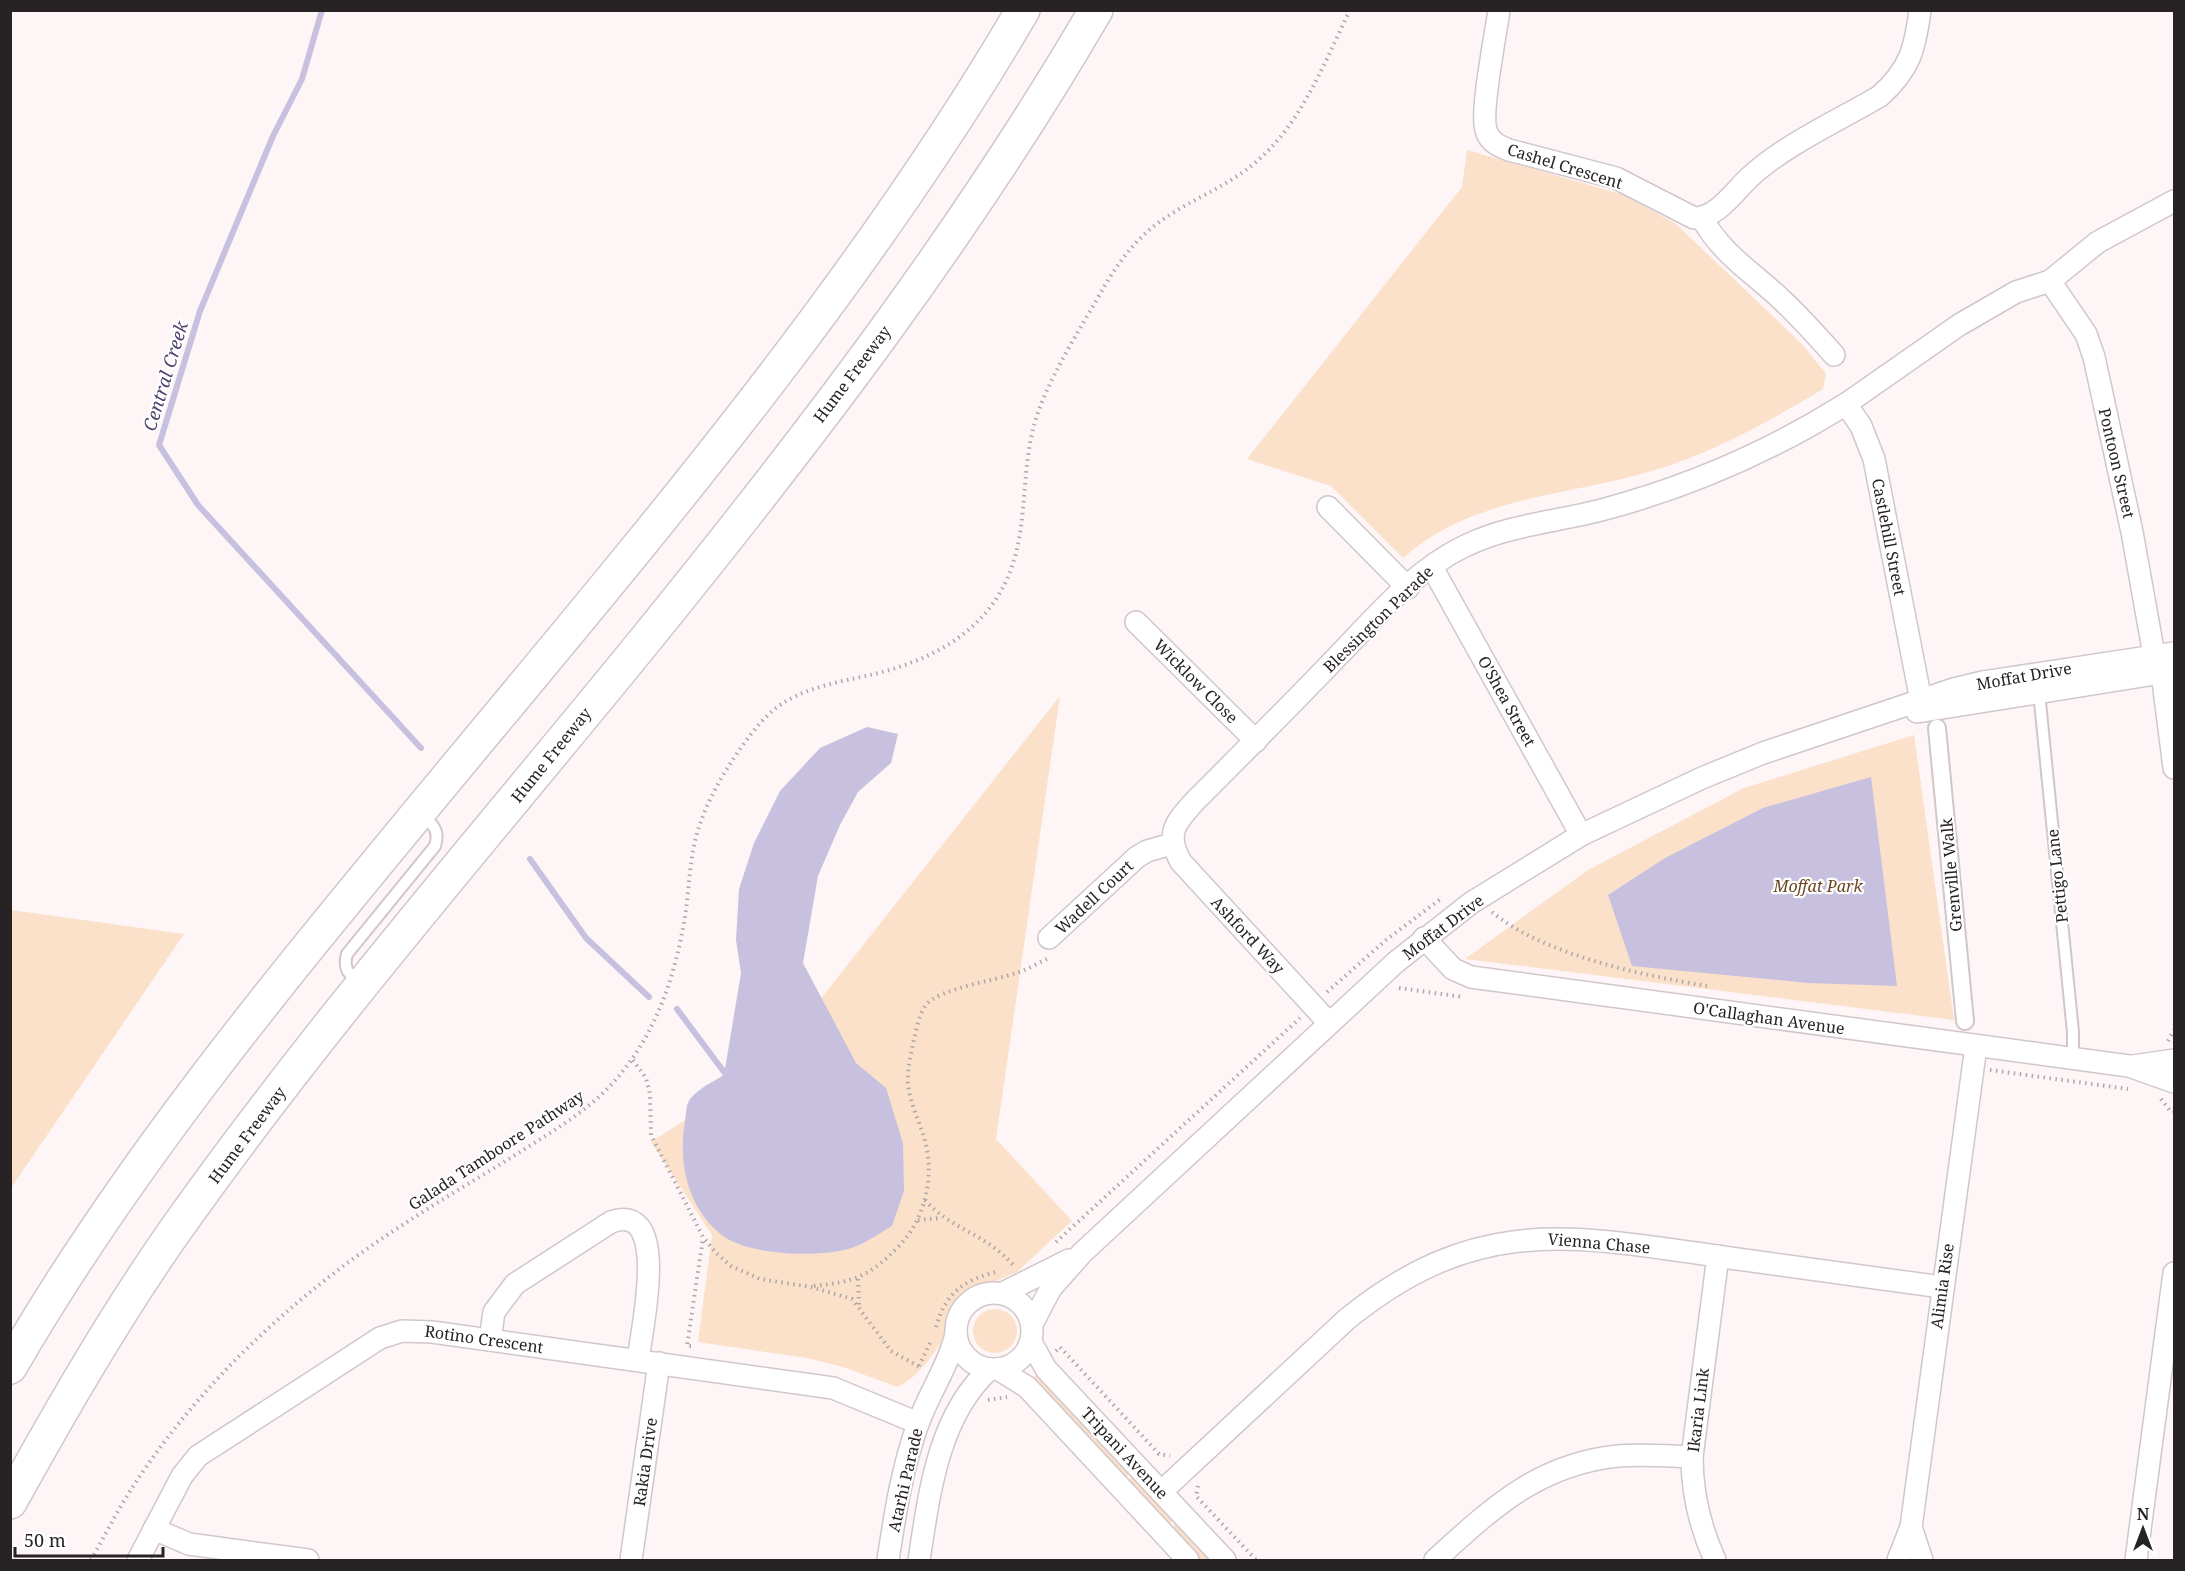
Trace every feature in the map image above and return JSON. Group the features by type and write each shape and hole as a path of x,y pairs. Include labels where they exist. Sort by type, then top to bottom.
{"highway":[{"path":"10,1367 91,1240 163,1135 243,1027 700,472 824,310 920,173 1023,10"},
{"name":"Hume Freeway","path":"10,1502 78,1384 173,1234 361,986 645,640 823,414 918,285 1011,147 1096,10"}],"street":[{"name":"Cashel Crescent","path":"1499,10 1485,111 1485,129 1489,137 1497,145 1509,150 1616,178 1683,214 1702,218"},
{"path":"1834,355 1783,300 1726,252 1710,234 1702,218 1719,208 1754,173 1774,158 1880,96 1893,84 1911,57 1920,10"},
{"path":"1846,404 1925,347 1995,303 2016,292 2050,281 2098,242 2175,201"},
{"name":"Pontoon Street","path":"2050,281 2086,334 2094,357 2133,532 2166,663 2175,768"},
{"name":"Blessington Parade","path":"1172,844 1175,825 1179,818 1408,588 1432,567 1464,546 1489,535 1517,527 1596,512 1698,480 1750,457 1816,423 1846,404"},
{"name":"Castlehill Street","path":"1846,404 1861,426 1874,459 1922,706"},
{"path":"1328,507 1408,588"},
{"name":"O'Shea Street","path":"1432,567 1581,835"},
{"name":"Wicklow Close","path":"1136,621 1256,741"},
{"name":"Moffat Drive","path":"1032,1333 1044,1299 1082,1253 1329,1023 1424,938 1481,897 1581,835 1638,807 1763,753 1878,717 1922,706 2039,692 2166,663"},
{"name":"Moffat Drive","path":"1922,706 1983,682 2166,663"},
{"name":"Grenville Walk","path":"1936,728 1965,1021"},
{"name":"Wadell Court","path":"1051,947 1137,857 1147,850 1172,844"},
{"name":"Ashford Way","path":"1172,844 1181,862 1329,1023"},
{"name":"O'Callaghan Avenue","path":"1424,938 1453,969 1472,977 2129,1066 2175,1082"},
{"name":"Alimia Rise","path":"1898,1560 1911,1527 1976,1046"},
{"name":"O'Callaghan Avenue","path":"2129,1066 2168,1053"},
{"path":"490,1340 494,1312 515,1284 611,1222 629,1219 635,1221 645,1234 649,1258 638,1360"},
{"name":"Vienna Chase","path":"1161,1492 1347,1319 1406,1277 1442,1260 1478,1248 1545,1238 1599,1240 1942,1287"},
{"name":"Moffat Drive","path":"1003,1293 1022,1270 1082,1253"},
{"name":"Ikaria Link","path":"1715,1560 1699,1522 1692,1478 1692,1457 1718,1256"},
{"path":"2136,1560 2175,1273"},
{"path":"991,1293 1003,1293 1022,1305 1032,1333 1018,1360 994,1369 978,1365 967,1358 956,1334 957,1322 969,1302 991,1293"},
{"name":"Rotino Crescent","path":"138,1560 182,1476 198,1456 380,1338 416,1330 833,1388 918,1423"},
{"name":"Tripani Avenue","path":"1032,1333 1042,1363 1225,1560"},
{"name":"Atarhi Parade","path":"888,1560 898,1495 918,1423 950,1359 956,1334"},
{"name":"Rakia Drive","path":"631,1560 659,1363"},
{"name":"Tripani Avenue","path":"994,1369 1022,1383 1188,1560"},
{"name":"Atarhi Parade","path":"919,1560 940,1457 967,1393 994,1369"},
{"path":"1436,1560 1507,1497 1550,1474 1575,1465 1621,1456 1692,1457"},
{"name":"Alimia Rise","path":"1911,1527 1922,1560"},
{"path":"154,1529 189,1544 308,1560"}],"lane":[{"name":"Pettigo Lane","path":"2039,692 2073,1032 2073,1059"},
{"path":"361,986 346,971 344,964 347,954 435,846 438,837 436,828 419,812"}],"path":[{"name":"Galada Tamboore Pathway","path":"91,1560 125,1498 155,1455 230,1367 279,1320 360,1253 575,1117 608,1088 633,1059 657,1016 670,980 685,915 696,838 702,818 737,754 768,716 794,697 826,684 875,674 929,656 970,629 983,616 1003,588 1014,561 1023,520 1031,440 1040,409 1108,280 1130,249 1151,228 1243,172 1273,145 1309,94 1350,10"},
{"path":"1050,1247 1381,944 1443,897"},
{"path":"1481,897 1490,910 1502,920 1558,948 1603,964 1653,977 1717,988"},
{"path":"811,1287 858,1279 877,1268 906,1239 918,1220 924,1199 928,1154 908,1083 911,1056 921,1014 926,1005 940,995 1018,973 1051,947"},
{"path":"2168,1053 2168,1042 2175,1030"},
{"path":"633,1059 646,1078 650,1094 651,1135 703,1238 716,1253 745,1274 842,1295 859,1306 891,1351 941,1378"},
{"path":"924,1199 941,1218 985,1239 1022,1270"},
{"path":"918,1220 941,1218"},
{"path":"688,1367 692,1346 687,1346 703,1238"},
{"path":"1008,1269 1022,1270"},
{"path":"935,1331 944,1303 952,1292 973,1278 1001,1271"},
{"path":"858,1279 859,1306"},
{"path":"919,1366 931,1341"},
{"path":"1042,1363 1060,1347 1156,1452 1169,1454 1198,1486 1196,1496 1256,1560"},
{"path":"967,1393 981,1400 1006,1398 1022,1383"}],"green space":[{"path":"1467,150 1624,195 1676,224 1802,344 1826,374 1823,389 1721,445 1677,463 1623,479 1523,500 1491,510 1430,537 1403,558 1331,486 1247,459 1462,187"},
{"path":"1060,696 996,1139 1072,1221 1017,1272 964,1295 946,1334 929,1360 909,1380 897,1387 843,1367 807,1358 698,1342 712,1235 651,1142 766,1068"},
{"name":"Moffat Park","path":"1914,735 1954,1020 1465,959 1588,870 1744,788"},
{"path":"10,910 184,934 11,1188"},
{"path":"995,1309 1004,1310 1011,1315 1016,1322 1016,1340 1011,1347 1004,1352 995,1353 986,1352 979,1347 974,1340 973,1331 974,1322 979,1315 986,1310"},
{"path":"1038,1373 1131,1472 1124,1479 1032,1379"},
{"path":"1133,1476 1174,1519 1168,1526 1127,1482"},
{"path":"1176,1523 1217,1560 1195,1560 1171,1528"}],"shaded area":[{"path":"867,727 898,734 891,763 858,792 840,825 818,876 803,963 856,1063 886,1088 903,1143 904,1191 892,1226 857,1246 826,1253 808,1254 751,1248 723,1236 711,1225 693,1198 684,1168 683,1153 687,1107 695,1094 724,1075 741,973 736,940 739,889 754,843 780,791 820,748"},
{"path":"1871,777 1897,986 1808,983 1632,966 1608,895 1665,858 1763,808"}],"waterway":[{"name":"Central Creek","path":"322,10 302,79 273,136 200,311 159,445 198,505 421,748"},
{"name":"Central Creek","path":"530,859 586,938 649,997"},
{"name":"Central Creek","path":"677,1009 730,1080"}]}
